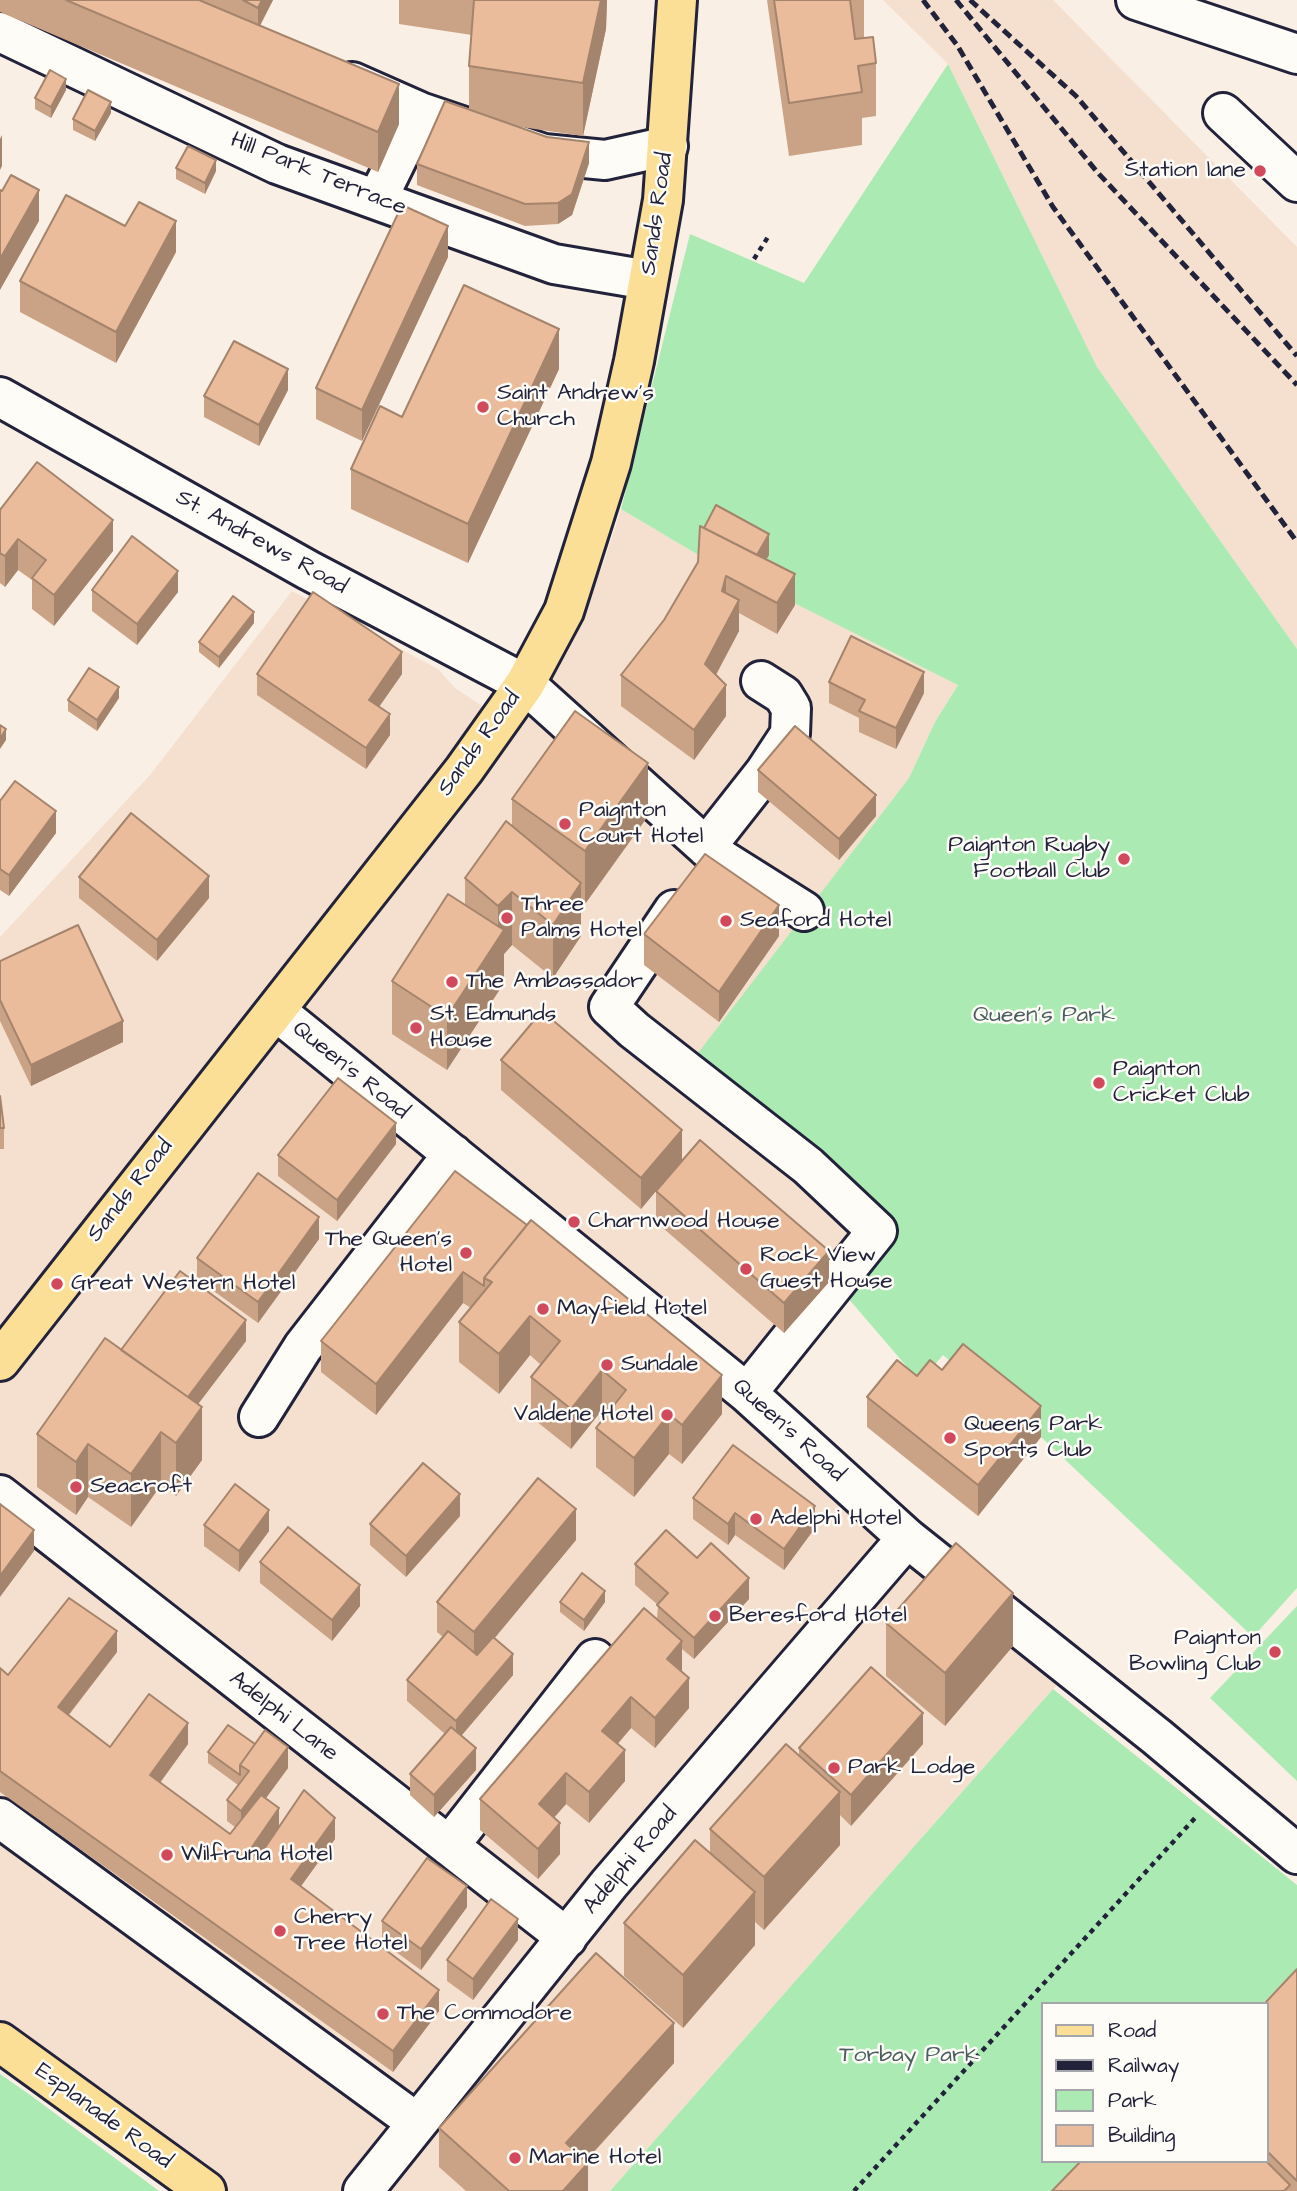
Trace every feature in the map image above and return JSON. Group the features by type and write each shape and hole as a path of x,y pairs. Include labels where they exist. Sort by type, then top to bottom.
{"main road":[{"name":"Sands Road","path":"0,1361 167,1144 276,1011 464,770 525,684 564,611 611,463 663,200 677,0"},
{"name":"Esplanade Road","path":"0,2042 206,2191"}],"street":[{"path":"1136,0 1297,54"},
{"name":"Hill Park Terrace","path":"0,33 277,164 554,264 648,279"},
{"path":"318,67 420,113 544,154 605,160 668,146"},
{"path":"377,200 420,113"},
{"path":"1223,113 1297,182"},
{"name":"St. Andrews Road","path":"0,397 308,570 525,684 710,851 804,911"},
{"path":"747,1393 877,1231 808,1166 634,1030 609,1007 790,734 791,708 783,695 761,681"},
{"name":"Queen's Road","path":"276,1011 747,1393 907,1538 1157,1737 1219,1792 1297,1854"},
{"path":"259,1417 303,1347 453,1154"},
{"name":"Adelphi Lane","path":"0,1495 567,1938"},
{"name":"Adelphi Road","path":"363,2191 609,1884 907,1538"},
{"path":"449,1846 595,1659"},
{"path":"0,1818 416,2122"}],"path":[{"path":"754,259 768,237"},
{"path":"854,2191 1219,1792"}],"shaded area":[{"path":"883,0 1053,0 1297,247 1297,649 1097,367 948,64"},
{"path":"621,509 700,556 958,685 935,722 909,778 699,1053 698,1077 877,1231 747,1393 1073,1670 1053,1689 610,2191 206,2191 0,2042 0,937 150,775 292,591 438,669 455,688 500,718 512,706 530,717 603,565"}],"green space":[{"name":"Queen's Park","path":"948,64 1097,367 1297,649 1297,1588 1253,1637 1041,1437 943,1355 920,1382 847,1297 894,1239 889,1216 698,1053 909,778 935,722 958,685 700,556 621,509 690,234 804,283"},
{"name":"Paignton Bowling Club","path":"1297,1606 1297,1781 1210,1698"},
{"name":"Torbay Park","path":"1053,1689 1297,1885 1297,1968 1264,2002 1042,2002 1042,2163 1108,2163 1082,2191 610,2191"},
{"path":"0,2074 33,2097 159,2191 0,2191"}],"building":[{"path":"66,0 199,0 399,84 378,132"},
{"path":"243,0 262,0 258,8"},
{"path":"474,0 601,0 583,83 469,66"},
{"path":"774,0 850,0 855,39 873,37 876,63 858,66 862,92 789,103"},
{"path":"50,70 66,79 51,107 35,98"},
{"path":"88,90 111,102 95,131 73,119"},
{"path":"445,101 547,137 589,142 572,194 558,203 525,204 417,164"},
{"path":"188,146 216,160 205,183 176,168"},
{"path":"11,175 39,190 0,259 0,190 2,191"},
{"path":"66,195 125,226 139,202 176,221 116,332 20,281"},
{"path":"402,205 448,226 362,410 316,388"},
{"name":"Saint Andrew's Church","path":"464,285 559,329 468,524 351,469 380,406 402,417"},
{"path":"234,341 288,369 259,425 204,396"},
{"path":"37,462 113,520 54,595 32,578 46,560 18,539 5,556 0,553 0,510"},
{"path":"716,505 769,534 757,555 704,528"},
{"path":"700,526 795,574 777,603 726,576 722,591 739,600 705,664 726,685 694,730 621,675 664,620 698,562"},
{"path":"132,536 178,571 137,624 92,590"},
{"path":"313,592 402,652 369,700 390,714 366,748 257,674"},
{"path":"233,596 254,612 219,657 199,642"},
{"path":"851,636 924,672 896,728 859,711 865,700 829,682"},
{"path":"89,668 119,687 97,720 68,700"},
{"path":"575,711 648,763 585,851 512,799"},
{"path":"0,725 6,729 0,739"},
{"path":"795,726 876,795 839,839 758,770"},
{"path":"15,781 56,811 9,875 0,869 0,801"},
{"path":"131,813 209,876 157,940 79,877"},
{"path":"506,821 581,883 553,925 512,892 498,906 465,878"},
{"path":"705,854 779,905 719,992 644,934"},
{"path":"448,894 504,930 447,1017 392,981"},
{"path":"78,925 123,1021 31,1065 0,1000 0,961"},
{"path":"542,1011 682,1130 641,1178 501,1060"},
{"path":"338,1078 396,1123 337,1200 278,1155"},
{"path":"0,1096 4,1128 0,1128"},
{"path":"700,1140 829,1251 784,1303 656,1191"},
{"path":"455,1171 527,1225 484,1278 484,1286 463,1272 376,1384 321,1341"},
{"path":"258,1173 319,1217 258,1302 197,1258"},
{"path":"531,1220 722,1375 682,1425 669,1414 634,1458 596,1428 626,1390 602,1370 571,1409 531,1377 560,1341 530,1316 499,1354 459,1322 492,1282 484,1278"},
{"path":"180,1271 246,1320 188,1397 121,1350"},
{"path":"105,1338 202,1407 176,1443 161,1432 131,1474 88,1444 76,1462 37,1434"},
{"path":"963,1344 1041,1406 978,1485 867,1397 897,1360 917,1376 930,1360 942,1370"},
{"path":"733,1445 815,1506 784,1549 735,1513 728,1524 693,1498"},
{"path":"423,1463 460,1494 406,1556 370,1524"},
{"path":"538,1478 576,1509 474,1632 437,1602"},
{"path":"235,1484 269,1510 239,1551 204,1525"},
{"path":"0,1504 34,1530 0,1576"},
{"path":"288,1527 360,1585 332,1620 260,1562"},
{"path":"666,1530 697,1558 711,1543 749,1578 694,1638 657,1605 668,1593 635,1564"},
{"path":"956,1543 1013,1593 945,1673 886,1623"},
{"path":"582,1573 605,1591 584,1620 560,1602"},
{"path":"69,1598 117,1631 58,1707 110,1747 149,1694 188,1723 150,1775 230,1834 261,1795 279,1808 250,1850 258,1858 304,1790 335,1818 291,1879 439,1990 393,2051 0,1771 0,1668 8,1675"},
{"path":"644,1608 682,1641 667,1659 689,1678 655,1718 631,1697 602,1731 625,1750 589,1792 566,1773 539,1804 560,1823 538,1849 480,1799"},
{"path":"448,1631 477,1655 493,1637 513,1654 456,1721 407,1680"},
{"path":"871,1667 923,1713 851,1795 799,1748"},
{"path":"228,1725 255,1744 240,1765 240,1775 208,1752"},
{"path":"451,1727 476,1748 434,1795 410,1774"},
{"path":"265,1730 288,1747 241,1811 227,1800 249,1771 240,1765"},
{"path":"786,1744 840,1792 764,1877 710,1829"},
{"path":"695,1840 755,1892 683,1975 624,1923"},
{"path":"427,1858 467,1886 421,1949 382,1921"},
{"path":"491,1899 518,1919 473,1979 447,1960"},
{"path":"596,1953 674,2023 566,2143 588,2163 563,2191 509,2191 439,2128"},
{"path":"1297,1969 1297,2181 1269,2153 1269,2002 1266,2002"},
{"path":"1079,2163 1268,2163 1290,2185 1284,2191 1052,2191"}],"railway":[{"path":"923,0 957,45 1053,207 1297,542"},
{"path":"956,0 1098,173 1297,385"},
{"path":"970,0 1076,96 1297,356"}],"place":[{"name":"Station lane","path":"1260,171"},
{"name":"Saint Andrew's Church","path":"483,407"},
{"name":"Paignton Court Hotel","path":"565,824"},
{"name":"Paignton Rugby Football Club","path":"1124,859"},
{"name":"Three Palms Hotel","path":"507,918"},
{"name":"Seaford Hotel","path":"726,921"},
{"name":"The Ambassador","path":"452,982"},
{"name":"St. Edmunds House","path":"416,1028"},
{"name":"Paignton Cricket Club","path":"1099,1083"},
{"name":"Charnwood House","path":"574,1222"},
{"name":"The Queen's Hotel","path":"466,1253"},
{"name":"Rock View Guest House","path":"746,1269"},
{"name":"Great Western Hotel","path":"57,1284"},
{"name":"Mayfield Hotel","path":"543,1309"},
{"name":"Sundale","path":"607,1365"},
{"name":"Valdene Hotel","path":"667,1415"},
{"name":"Queens Park Sports Club","path":"950,1438"},
{"name":"Seacroft","path":"76,1487"},
{"name":"Adelphi Hotel","path":"756,1519"},
{"name":"Beresford Hotel","path":"715,1616"},
{"name":"Paignton Bowling Club","path":"1275,1652"},
{"name":"Park Lodge","path":"834,1768"},
{"name":"Wilfruna Hotel","path":"167,1855"},
{"name":"Cherry Tree Hotel","path":"280,1931"},
{"name":"The Commodore","path":"383,2014"},
{"name":"Marine Hotel","path":"515,2158"}]}
